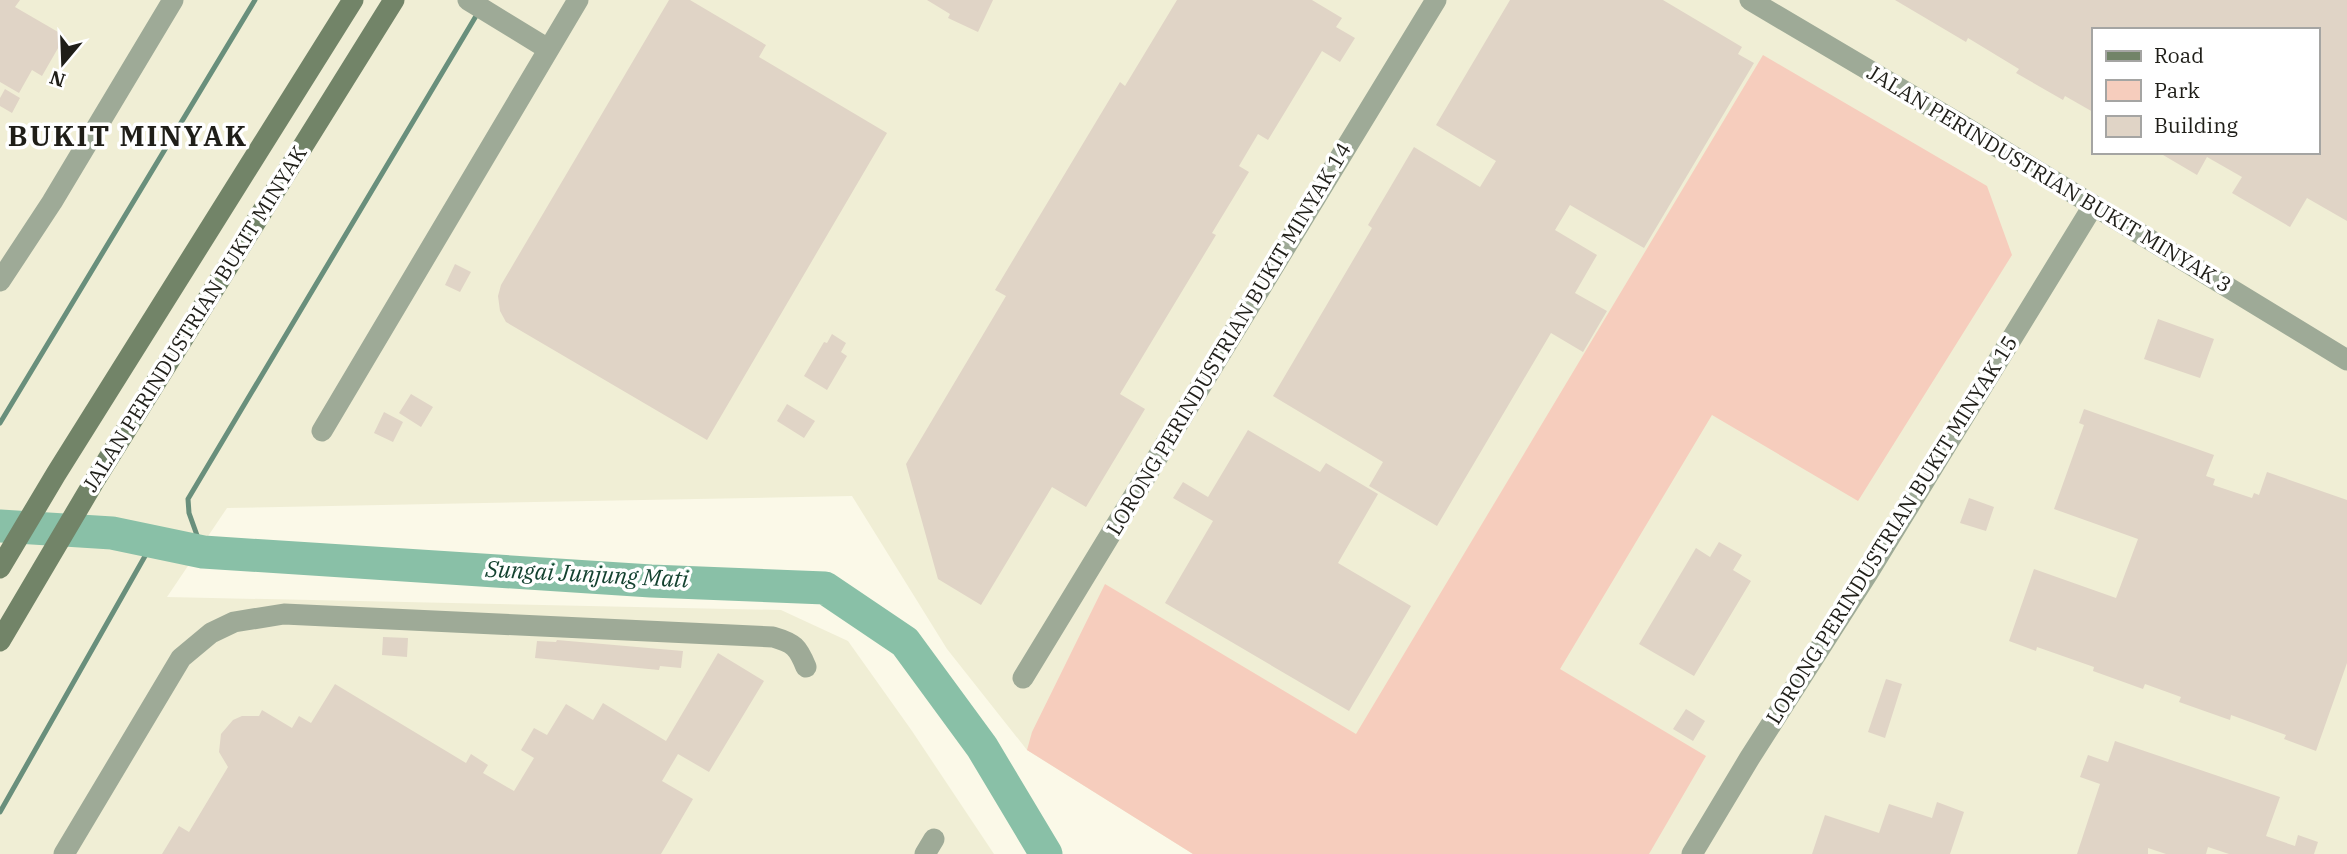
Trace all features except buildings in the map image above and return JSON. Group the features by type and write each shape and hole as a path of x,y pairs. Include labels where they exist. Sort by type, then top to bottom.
{"main road":[{"name":"JALAN PERINDUSTRIAN BUKIT MINYAK","path":"0,568 353,0"},
{"name":"JALAN PERINDUSTRIAN BUKIT MINYAK","path":"0,641 95,480 394,0"}],"street":[{"path":"0,281 52,202 173,0"},
{"path":"322,431 578,0"},
{"name":"LORONG PERINDUSTRIAN BUKIT MINYAK 14","path":"1023,678 1436,0"},
{"name":"JALAN PERINDUSTRIAN BUKIT MINYAK 3","path":"1750,0 1877,74 2347,360"},
{"path":"472,2 548,49"},
{"name":"LORONG PERINDUSTRIAN BUKIT MINYAK 15","path":"1692,854 2093,206"},
{"path":"64,854 181,658 211,634 234,622 284,614 773,636 788,641 799,650 806,667"}],"shaded area":[{"path":"0,0 2347,0 2347,854 1193,854 1027,750 947,649 852,496 227,508 167,597 781,610 848,641 994,854 0,854"}],"green space":[{"path":"1763,55 1987,186 2012,255 1858,501 1712,415 1560,669 1706,756 1649,854 1193,854 1027,750 1032,732 1105,584 1356,734"}],"waterway":[{"path":"0,423 255,0"},
{"path":"203,552 189,513 188,499 479,11"},
{"name":"Sungai Junjung Mati","path":"0,526 112,533 203,552 651,581 825,588 905,642 982,747 1046,854"},
{"path":"0,812 153,542"}],"district":[{"name":"BUKIT MINYAK","path":"128,136"}]}
